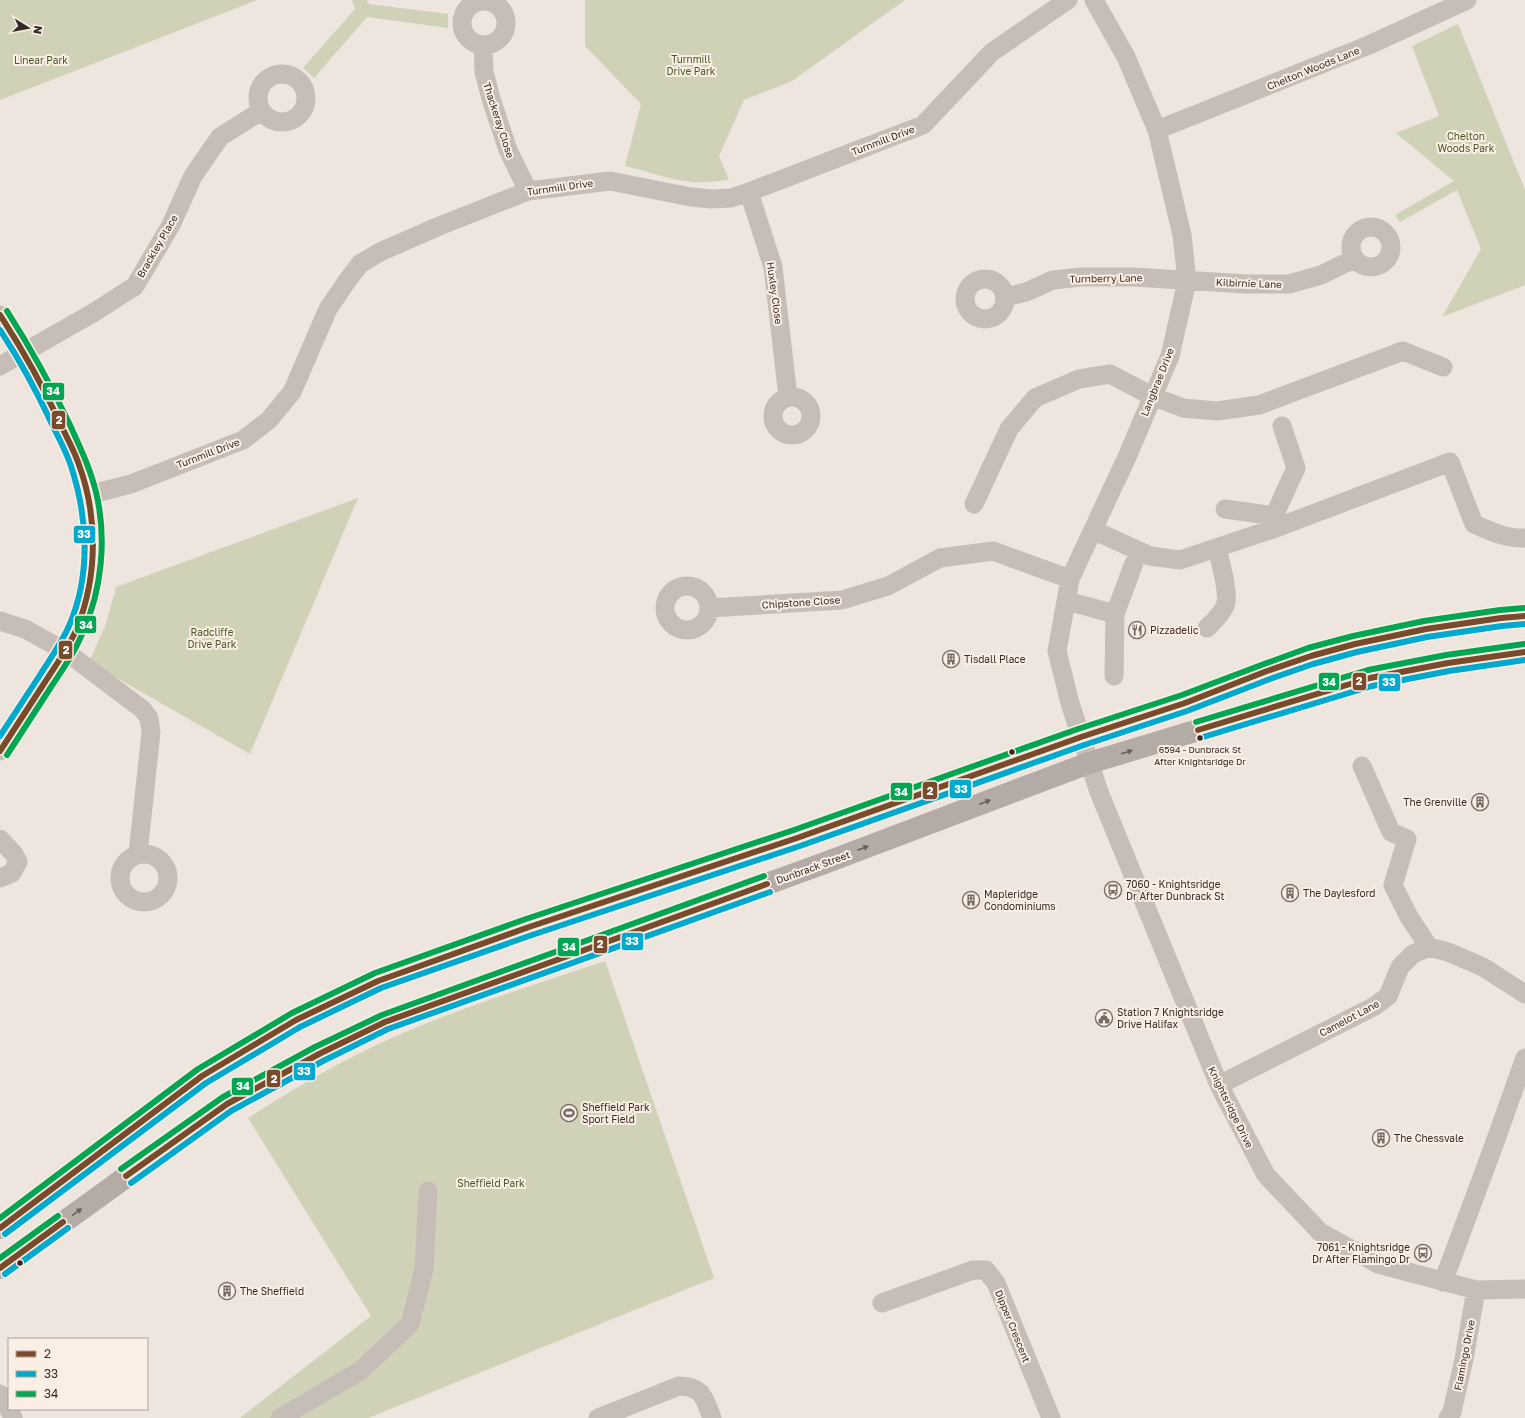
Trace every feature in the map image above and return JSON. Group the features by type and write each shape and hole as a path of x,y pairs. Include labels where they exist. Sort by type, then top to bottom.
{"main road":[{"path":"0,1228 202,1076 296,1020 378,981 529,927 797,838 1081,737 1185,702 1267,670 1355,644 1426,629 1525,616"},
{"name":"Dunbrack Street","path":"0,1268 227,1104 319,1054 385,1022 822,864 1090,763 1370,678 1448,663 1525,652"}],"street":[{"name":"Turnmill Drive","path":"88,495 131,484 243,440 269,420 292,392 328,309 347,280 360,264 380,252 528,190 610,181 691,197 711,199 731,198 749,192 923,125 992,52 1068,0"},
{"name":"Langbrae Drive","path":"1090,763 1070,703 1057,651 1070,579 1127,457 1170,356 1187,281 1182,235 1157,130 1126,57 1094,0"},
{"name":"Chelton Woods Lane","path":"1157,130 1368,45 1467,0"},
{"name":"Thackeray Close","path":"482,46 484,72 492,102 508,150 528,190"},
{"name":"Brackley Place","path":"0,366 93,313 135,286 171,225 193,176 220,137 261,111"},
{"name":"Huxley Close","path":"749,192 773,267 788,397"},
{"name":"Kilbirnie Lane","path":"1187,281 1246,284 1289,284 1322,276 1354,259"},
{"name":"Turnberry Lane","path":"1005,297 1026,292 1053,280 1081,277 1134,277 1187,281"},
{"path":"0,315 24,352 53,408 78,462 88,495 93,533 92,568 86,602 76,629 65,651 0,751"},
{"path":"974,504 1009,429 1035,398 1079,379 1110,374 1152,396 1183,408 1217,411 1260,405 1403,351 1444,367"},
{"path":"1273,523 1296,468 1282,426"},
{"path":"1093,530 1150,556 1180,560 1217,548 1273,523 1450,462 1474,524 1493,532 1515,538 1525,538"},
{"path":"1225,509 1273,523"},
{"path":"1207,628 1215,621 1225,606 1226,589 1217,548"},
{"name":"Chipstone Close","path":"710,608 842,600 888,586 940,558 993,551 1070,579"},
{"path":"1114,676 1115,614 1134,563"},
{"path":"1066,601 1115,614"},
{"path":"0,621 25,629 65,651 142,709 149,718 152,732 138,854"},
{"name":"Knightsridge Drive","path":"1090,763 1099,792 1219,1085 1266,1176 1320,1232 1378,1264 1476,1290 1525,1289"},
{"path":"1362,766 1391,832 1407,839 1394,885 1409,917 1429,947 1448,952 1483,967 1525,994"},
{"path":"0,839 14,854 18,862 12,873 0,878"},
{"name":"Camelot Lane","path":"1219,1085 1375,1006 1388,996 1400,967 1413,954 1429,947"},
{"path":"1443,1282 1525,1058"},
{"path":"280,1418 360,1371 410,1324 424,1269 428,1191"},
{"name":"Dipper Crescent","path":"882,1303 973,1270 986,1270 996,1284 1051,1418"},
{"name":"Flamingo Drive","path":"1448,1418 1452,1412 1476,1290"},
{"path":"598,1418 679,1386 691,1386 702,1394 712,1418"},
{"path":"0,1394 8,1407"}],"green space":[{"name":"Linear Park","path":"0,0 257,0 0,100"},
{"path":"352,0 367,0 369,4 448,14 448,28 367,17 314,78 303,68 355,9"},
{"name":"Turnmill Drive Park","path":"585,0 905,0 792,81 744,100 719,156 729,180 692,182 625,166 641,104 585,46"},
{"name":"Chelton Woods Park","path":"1458,24 1525,190 1525,285 1442,317 1481,249 1457,190 1400,222 1395,215 1454,181 1396,133 1439,116 1412,46"},
{"name":"Radcliffe Drive Park","path":"358,498 250,754 89,662 106,624 116,587"},
{"name":"Sheffield Park","path":"605,961 714,1278 368,1418 240,1418 371,1316 248,1118 320,1074 394,1037 472,1006"}],"transit line":[{"name":"34","path":"7,311 48,381 70,425 91,474 99,509 102,545 101,563 95,598 80,639 73,653 7,755"},
{"name":"2","path":"0,315 39,380 76,457 85,482 92,524 93,545 89,587 77,628 62,656 0,751"},
{"name":"33","path":"0,330 33,386 69,460 81,506 85,546 81,587 69,626 55,651 0,736"},
{"name":"34","path":"0,1218 198,1069 292,1013 375,973 526,919 794,830 1078,729 1182,695 1308,648 1353,636 1424,621 1524,608"},
{"name":"2","path":"0,1228 202,1076 296,1020 378,981 529,927 797,838 1081,737 1185,703 1267,671 1311,656 1355,644 1426,629 1525,616"},
{"name":"33","path":"5,1234 206,1083 300,1027 381,988 532,935 800,846 1084,745 1187,711 1313,664 1357,652 1427,637 1525,624"},
{"name":"34","path":"1196,722 1368,670 1446,655 1524,644"},
{"name":"2","path":"1198,730 1370,678 1448,663 1525,652"},
{"name":"33","path":"1200,738 1372,686 1449,671 1525,660"},
{"name":"34","path":"121,1169 223,1097 315,1047 382,1015 764,876"},
{"name":"2","path":"126,1176 227,1104 319,1054 385,1022 767,884"},
{"name":"33","path":"131,1183 231,1111 323,1061 388,1029 770,892"},
{"name":"34","path":"0,1258 58,1216"},
{"name":"2","path":"0,1268 63,1222"},
{"name":"33","path":"5,1274 68,1228"}],"place":[{"name":"Pizzadelic","path":"1137,630"},
{"name":"Tisdall Place","path":"951,659"},
{"name":"6594 - Dunbrack St After Knightsridge Dr","path":"1200,738"},
{"name":"The Grenville","path":"1480,802"},
{"name":"7060 - Knightsridge Dr After Dunbrack St","path":"1113,890"},
{"name":"The Daylesford","path":"1290,893"},
{"name":"Mapleridge Condominiums","path":"971,900"},
{"name":"Station 7 Knightsridge Drive Halifax","path":"1104,1018"},
{"name":"Sheffield Park Sport Field","path":"569,1113"},
{"name":"The Chessvale","path":"1381,1138"},
{"name":"7061 - Knightsridge Dr After Flamingo Dr","path":"1423,1253"},
{"name":"The Sheffield","path":"227,1291"}]}
